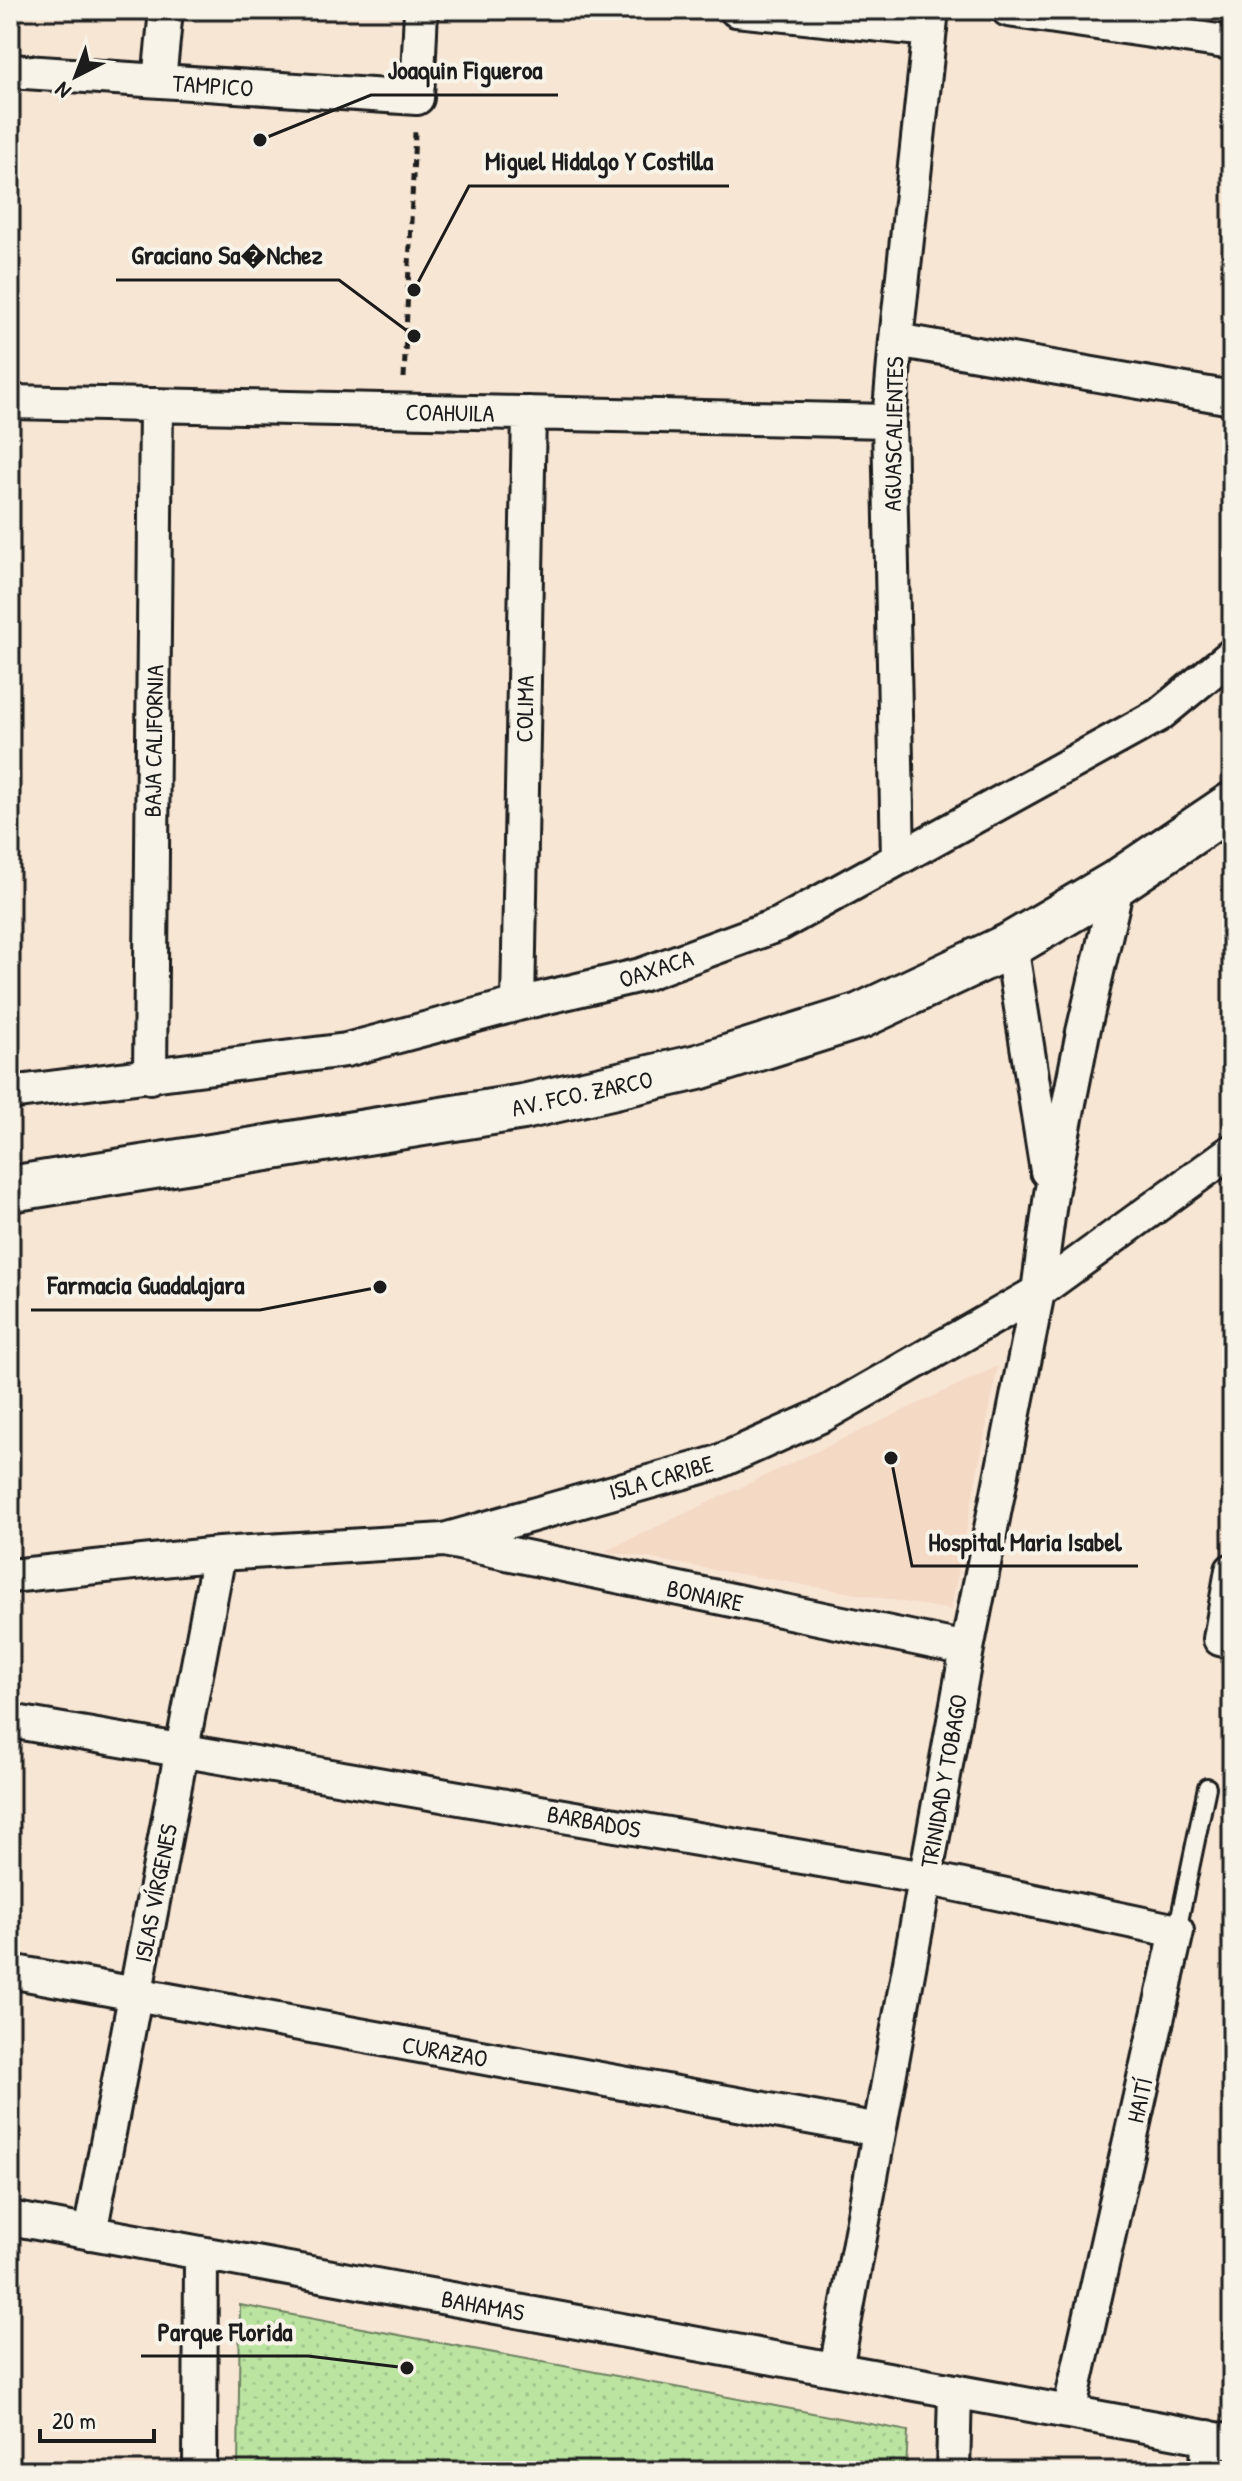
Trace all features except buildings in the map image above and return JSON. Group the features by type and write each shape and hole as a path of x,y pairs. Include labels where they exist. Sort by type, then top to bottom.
{"main road":[{"name":"AV. FCO. ZARCO","path":"10,1189 523,1107 698,1067 860,1016 1011,945 1118,882 1232,805"}],"street":[{"path":"159,81 166,10"},
{"path":"417,98 421,10"},
{"path":"736,10 931,20"},
{"path":"1008,10 1232,43"},
{"name":"AGUASCALIENTES","path":"898,859 889,421 931,20"},
{"name":"TAMPICO","path":"10,71 417,98"},
{"path":"896,340 1232,398"},
{"name":"COAHUILA","path":"10,402 889,421"},
{"name":"BAJA CALIFORNIA","path":"150,1077 156,405"},
{"name":"COLIMA","path":"518,1004 529,413"},
{"name":"OAXACA","path":"10,1093 346,1050 641,975 780,924 1159,715 1232,655"},
{"name":"TRINIDAD Y TOBAGO","path":"836,2369 967,1649 1038,1292 1051,1194 1083,1032 1118,882"},
{"name":"TRINIDAD Y TOBAGO","path":"1011,945 1051,1194"},
{"name":"ISLA CARIBE","path":"10,1576 219,1554 444,1540 716,1463 823,1415 1038,1292 1232,1151"},
{"name":"BONAIRE","path":"444,1540 967,1649"},
{"name":"ISLAS VÍRGENES","path":"90,2233 219,1554"},
{"path":"1226,1640 1232,1570"},
{"name":"BARBADOS","path":"10,1721 925,1878 1177,1931"},
{"name":"HAITÍ","path":"1069,2412 1177,1931"},
{"name":"CURAZAO","path":"10,1971 879,2130"},
{"name":"BAHAMAS","path":"10,2218 1220,2439"},
{"path":"200,2471 201,2253"},
{"path":"953,2471 955,2391"},
{"path":"1207,2471 1220,2439"}],"lane":[{"name":"HAITÍ","path":"1177,1931 1207,1787"}],"path":[{"path":"402,411 417,98"}],"shaded area":[{"path":"998,1366 951,1610 605,1551"}],"green space":[{"path":"240,2305 908,2431 906,2471 238,2471"}],"place":[{"name":"Joaquin Figueroa","path":"260,140"},
{"name":"Miguel Hidalgo Y Costilla","path":"414,290"},
{"name":"Graciano Sa�Nchez","path":"414,336"},
{"name":"Farmacia Guadalajara","path":"380,1287"},
{"name":"Hospital Maria Isabel","path":"891,1458"},
{"name":"Parque Florida","path":"407,2368"}]}
